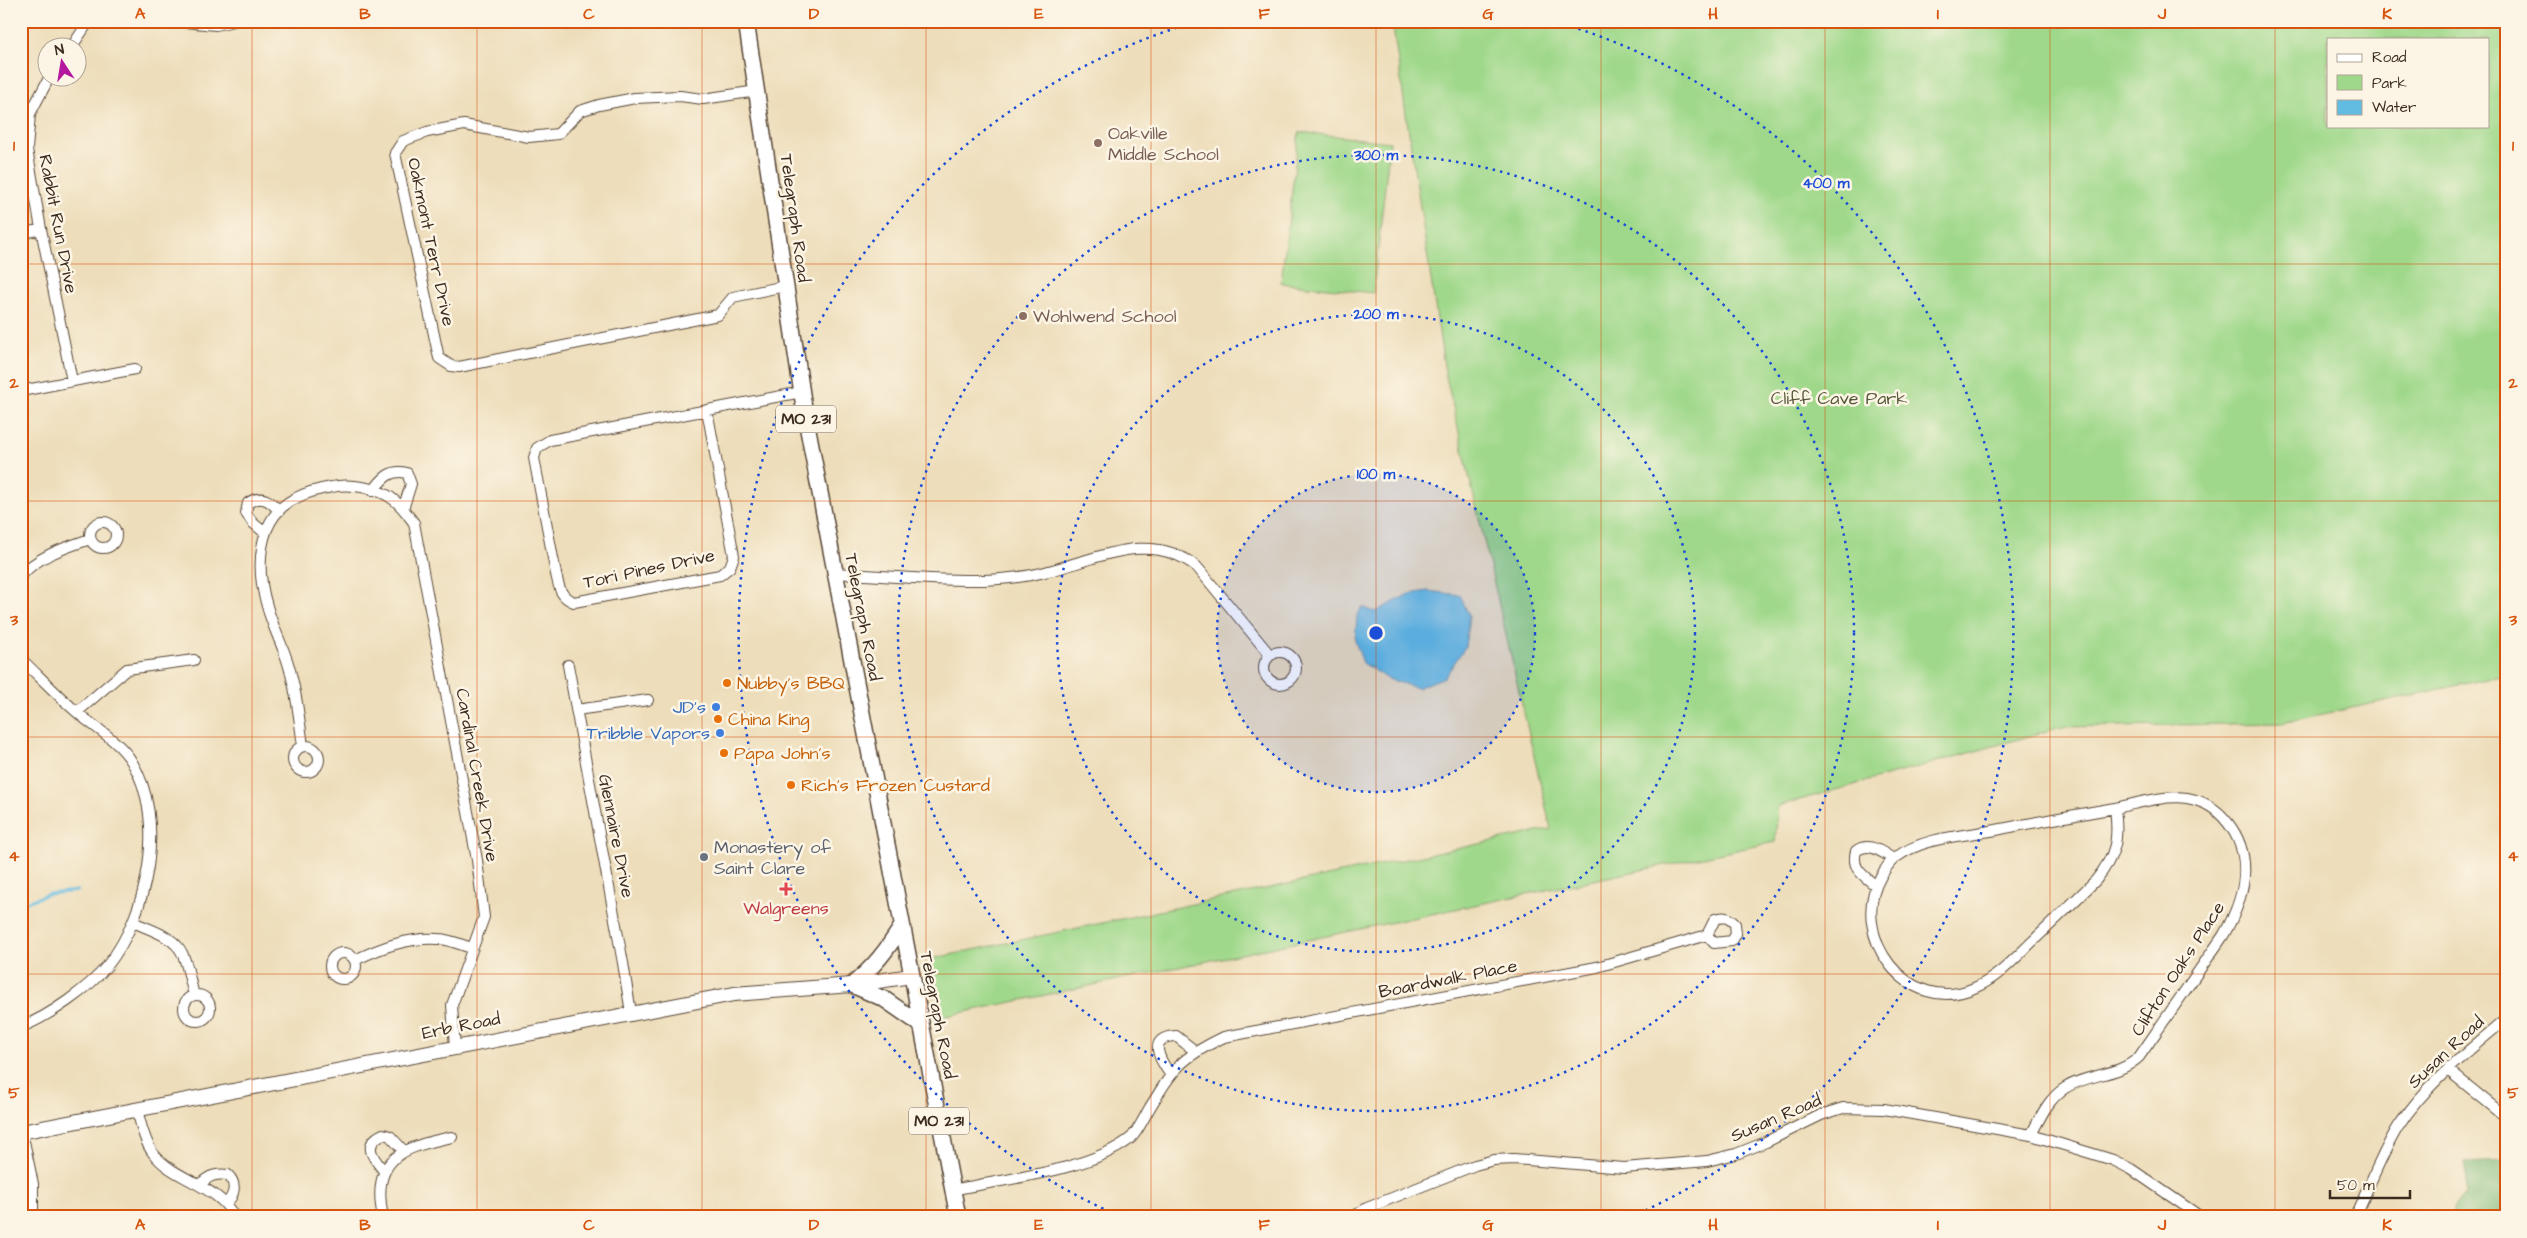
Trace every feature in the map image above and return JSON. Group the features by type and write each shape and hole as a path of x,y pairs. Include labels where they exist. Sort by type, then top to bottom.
{"main road":[{"name":"Telegraph Road","path":"746,21 802,392 958,1217"},
{"path":"902,926 885,954 852,985 884,999 920,1024"}],"street":[{"path":"77,38 89,21"},
{"path":"173,21 216,25 234,21"},
{"name":"Rabbit Run Drive","path":"44,88 30,114 27,149 41,230 72,380"},
{"name":"Oakmont Terr Drive","path":"757,91 703,99 680,96 635,98 599,105 580,111 558,134 529,137 464,126 436,130 403,141 395,152 439,358 451,366 459,367 718,315 733,297 785,286"},
{"path":"21,234 41,230"},
{"path":"21,391 135,369"},
{"name":"Tori Pines Drive","path":"707,410 734,556 730,567 720,575 574,602 565,598 560,591 556,574 534,458 537,448 550,440 707,410 802,392"},
{"path":"373,491 384,478 394,472 407,473 411,484 403,509"},
{"name":"Cardinal Creek Drive","path":"303,746 295,690 287,660 266,606 261,579 260,552 265,532 279,511 294,498 339,485 359,486 394,499 414,523 477,860 484,917 452,1005 455,1047"},
{"path":"265,532 246,513 248,503 260,498 269,500 279,511"},
{"path":"21,576 26,570 63,548 90,540"},
{"path":"835,573 924,579 985,580 1044,572 1093,557 1137,549 1162,549 1183,556 1198,567 1270,655"},
{"path":"21,659 77,712 120,747 132,762 141,782 150,817 151,841 149,867 133,922 124,942 98,975 58,1006 34,1022 21,1027"},
{"path":"77,712 127,669 194,660"},
{"name":"Glennaire Drive","path":"568,666 624,963 631,1013"},
{"path":"576,710 648,700"},
{"name":"Clifton Oaks Place","path":"1893,859 1926,842 2173,798 2203,802 2215,809 2235,832 2245,861 2245,878 2241,898 2223,936 2139,1057 2125,1068 2079,1081 2066,1087 2051,1100 2031,1135"},
{"path":"1876,886 1857,870 1854,859 1856,851 1868,846 1877,848 1893,859 1876,886 1871,917 1875,938 1883,955 1904,980 1916,988 1936,993 1955,993 1974,988 2000,973 2096,880 2113,855 2117,841 2115,808"},
{"path":"133,922 171,940 177,946 182,952 194,995"},
{"name":"Boardwalk Place","path":"952,1190 1082,1164 1111,1151 1132,1137 1170,1074 1195,1051 1224,1037 1597,967 1707,935"},
{"path":"355,960 390,945 415,941 438,939 472,948"},
{"name":"Erb Road","path":"22,1131 734,994 852,985 911,976"},
{"name":"Susan Road","path":"2355,1217 2382,1156 2398,1128 2431,1085 2506,1019"},
{"path":"1170,1074 1159,1059 1157,1050 1160,1043 1169,1036 1176,1036 1195,1051"},
{"path":"2448,1070 2506,1117"},
{"name":"Susan Road","path":"1353,1217 1367,1208 1484,1162 1514,1159 1624,1168 1707,1161 1736,1154 1821,1115 1843,1108 1884,1109 2031,1135 2121,1164 2198,1216"},
{"path":"137,1110 153,1153 168,1168 199,1185 225,1204 234,1217"},
{"path":"22,1131 33,1184 33,1217"},
{"path":"384,1171 372,1154 371,1144 375,1138 383,1134 390,1136 403,1150"},
{"path":"383,1217 380,1182 384,1171 403,1150 452,1136"},
{"path":"199,1185 208,1176 219,1173 228,1175 234,1184 234,1192 231,1200 225,1204"}],"green space":[{"name":"Cliff Cave Park","path":"1392,21 2506,21 2506,675 2281,723 2062,727 1778,806 1775,842 941,1017 930,959 1551,829 1445,372"},
{"path":"1299,132 1390,142 1373,293 1281,283"},
{"path":"2506,1161 2506,1217 2452,1217 2453,1209 2466,1193 2465,1163"}],"water":[{"path":"1428,591 1460,595 1469,616 1465,647 1445,677 1417,688 1388,679 1363,663 1355,641 1357,616 1362,607 1375,612 1409,594"}],"waterway":[{"path":"21,904 48,894 77,891"}],"place":[{"name":"Oakville Middle School","path":"1098,143"},
{"name":"Wohlwend School","path":"1023,316"},
{"name":"Nubby’s BBQ","path":"727,683"},
{"name":"JD’s","path":"716,707"},
{"name":"China King","path":"718,719"},
{"name":"Tribble Vapors","path":"720,733"},
{"name":"Papa John's","path":"724,753"},
{"name":"Rich’s Frozen Custard","path":"791,785"},
{"name":"Monastery of Saint Clare","path":"704,857"},
{"name":"Walgreens","path":"786,889"}]}
